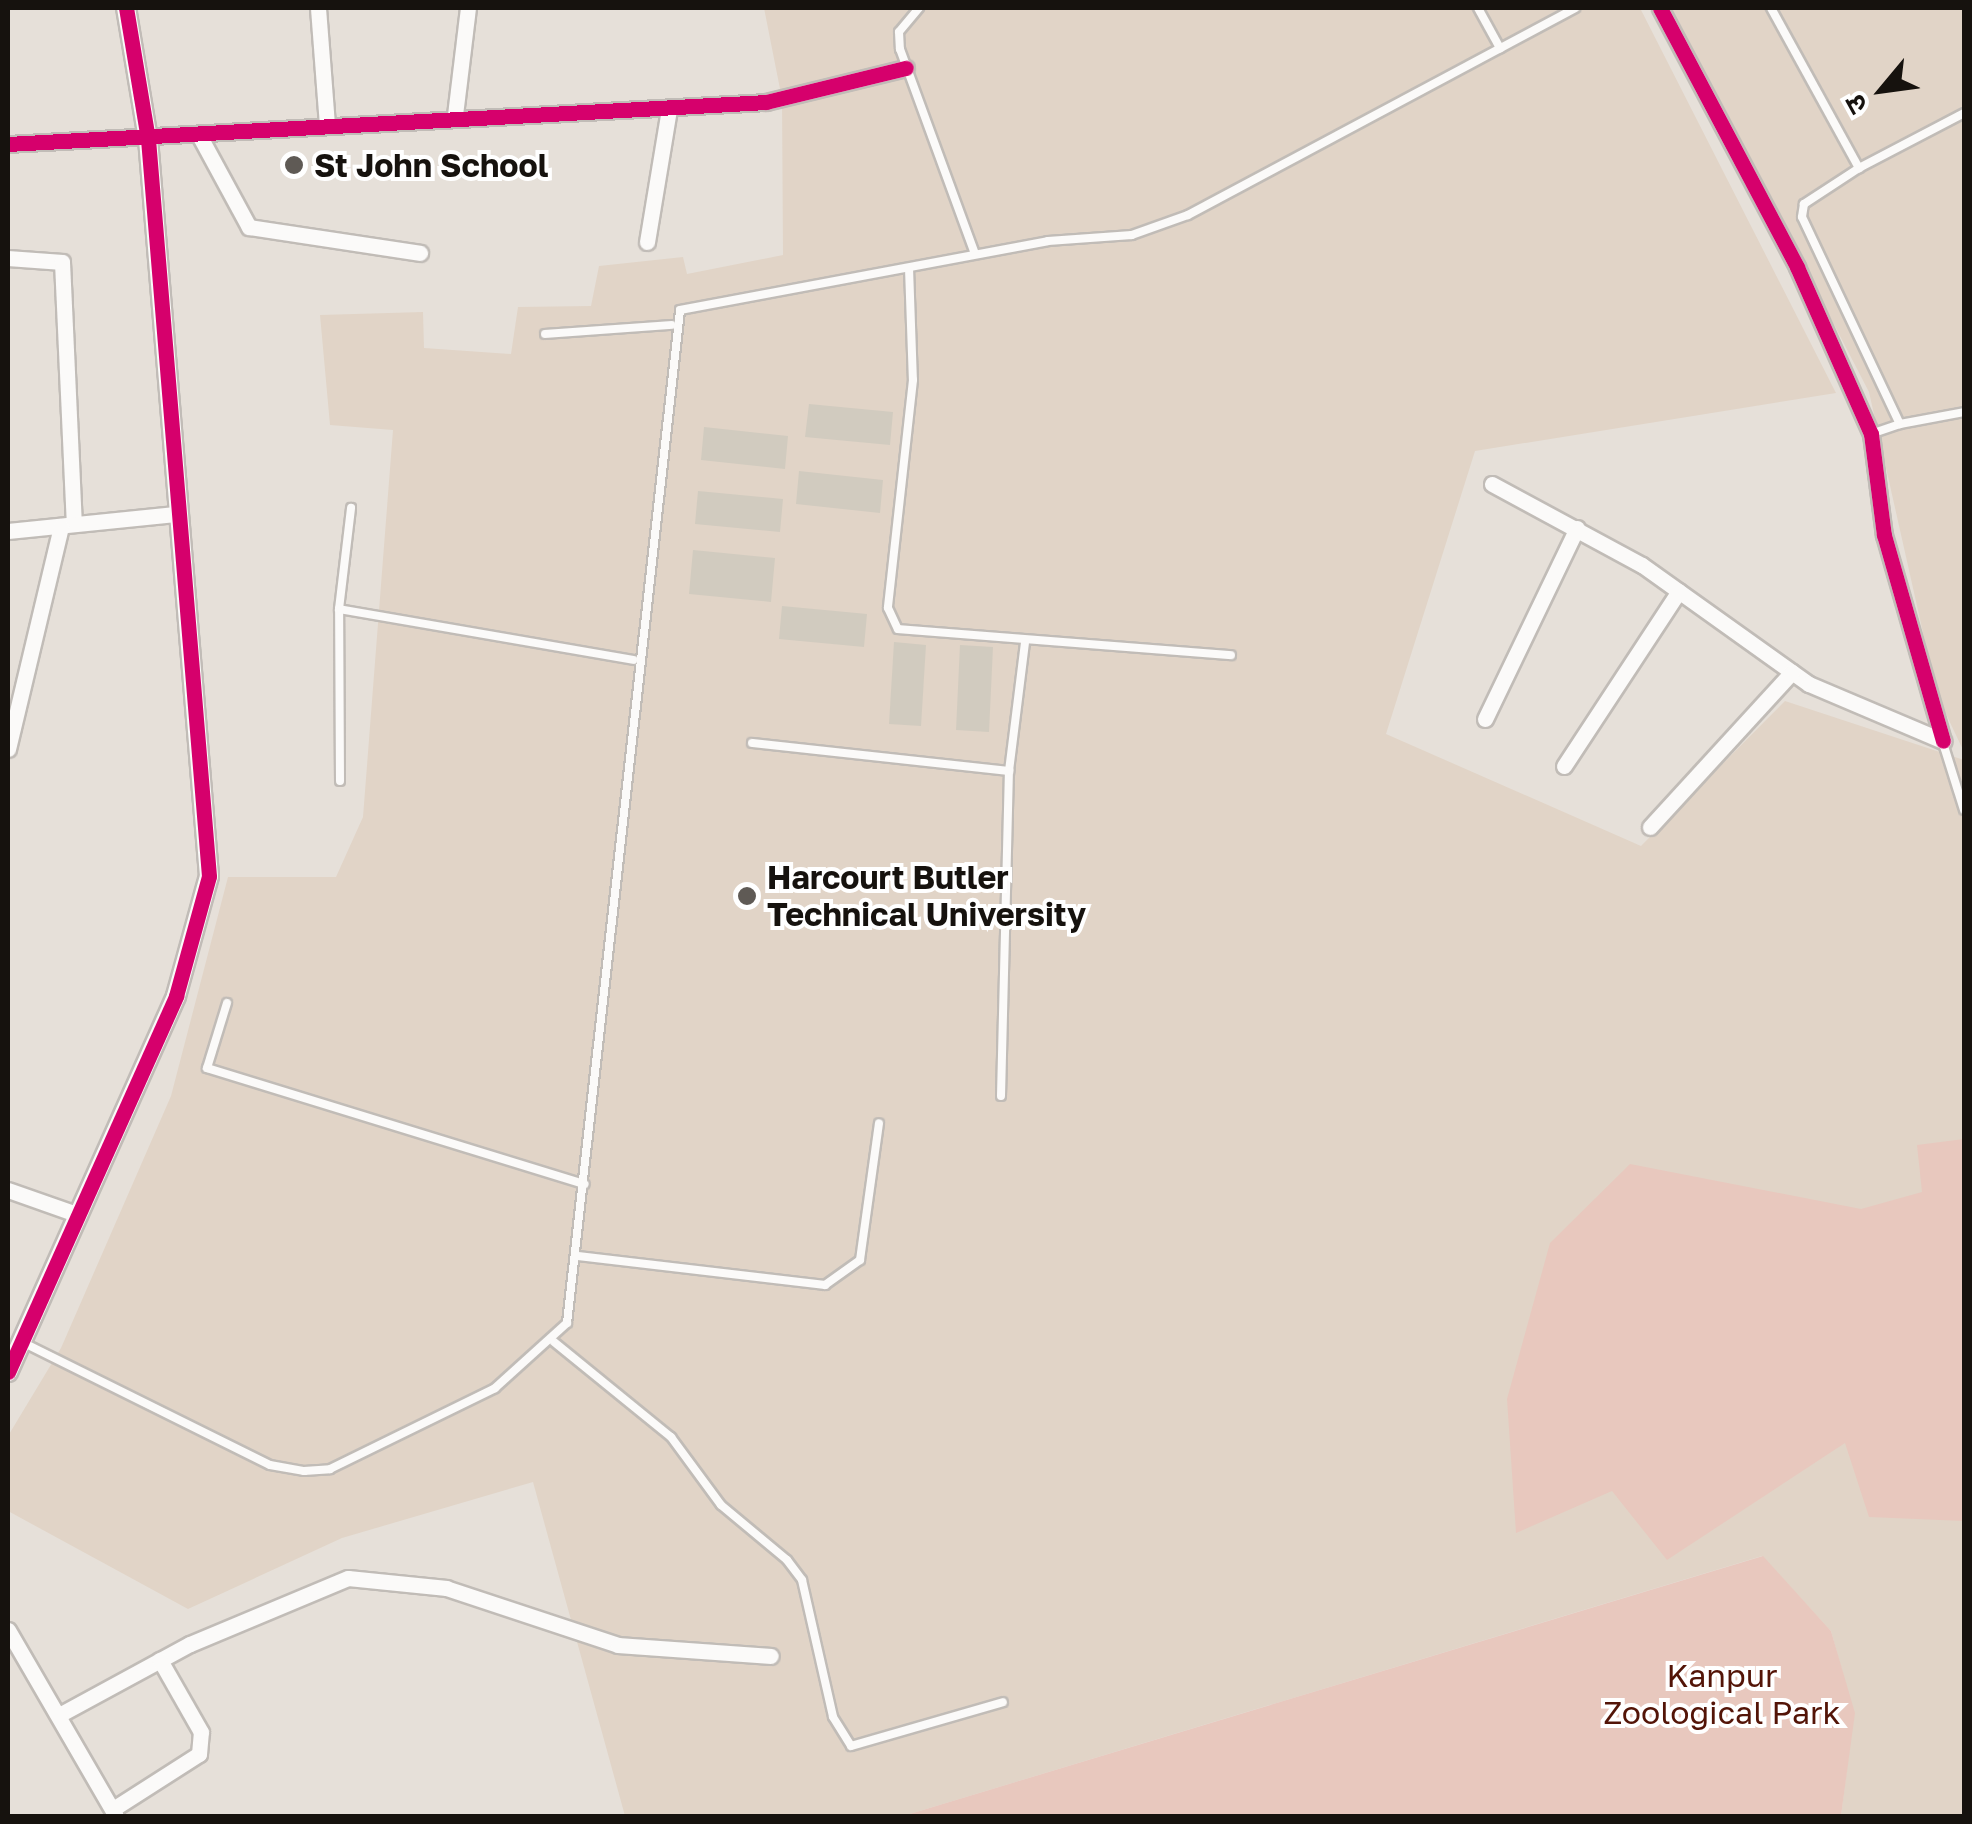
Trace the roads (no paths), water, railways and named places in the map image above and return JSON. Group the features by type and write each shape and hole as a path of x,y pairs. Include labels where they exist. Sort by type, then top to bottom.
{"street":[{"path":"8,1372 26,1344 176,996 208,876 175,514 148,139 126,8"},
{"path":"318,8 327,125"},
{"path":"455,114 468,8"},
{"path":"1660,8 1797,267 1870,434 1884,536 1942,742"},
{"path":"8,144 148,139 455,114 669,109 766,102 906,68"},
{"path":"647,242 669,109"},
{"path":"199,135 207,164 248,227 420,253"},
{"path":"8,258 62,262 68,525 10,726 8,749"},
{"path":"1492,484 1577,528 1678,591 1792,672 1942,742"},
{"path":"8,531 175,514"},
{"path":"1485,720 1577,528"},
{"path":"1564,766 1678,591"},
{"path":"1650,826 1792,672"},
{"path":"8,1190 79,1215"},
{"path":"59,1715 160,1660 348,1578 446,1588 618,1646 771,1656"},
{"path":"8,1630 115,1813 199,1754 201,1732 160,1660"}],"lane":[{"path":"919,8 899,32 906,68 975,254"},
{"path":"1478,8 1500,48"},
{"path":"26,1344 270,1464 304,1472 330,1469 495,1388 554,1342 568,1322 578,1256 634,660 672,325 680,310 703,302 975,254 1132,234 1188,215 1575,8"},
{"path":"1771,8 1858,168"},
{"path":"1900,424 1802,217 1804,204 1858,168 1964,113"},
{"path":"908,268 913,380 890,617 909,635 1231,655"},
{"path":"544,334 672,325"},
{"path":"1870,434 1964,412"},
{"path":"340,781 339,609 351,508"},
{"path":"339,609 634,660"},
{"path":"1002,1096 1009,771 1025,643"},
{"path":"1942,742 1964,810"},
{"path":"752,743 1009,771"},
{"path":"227,1003 207,1068 585,1184"},
{"path":"578,1256 826,1285 860,1260 879,1124"},
{"path":"554,1342 671,1437 721,1505 787,1560 802,1580 833,1717 851,1746 1003,1702"}],"place":[{"name":"St John School","path":"294,165"},
{"name":"Harcourt Butler Technical University","path":"747,896"}],"park label":[{"name":"Kanpur Zoological Park","path":"1722,1694"}]}
